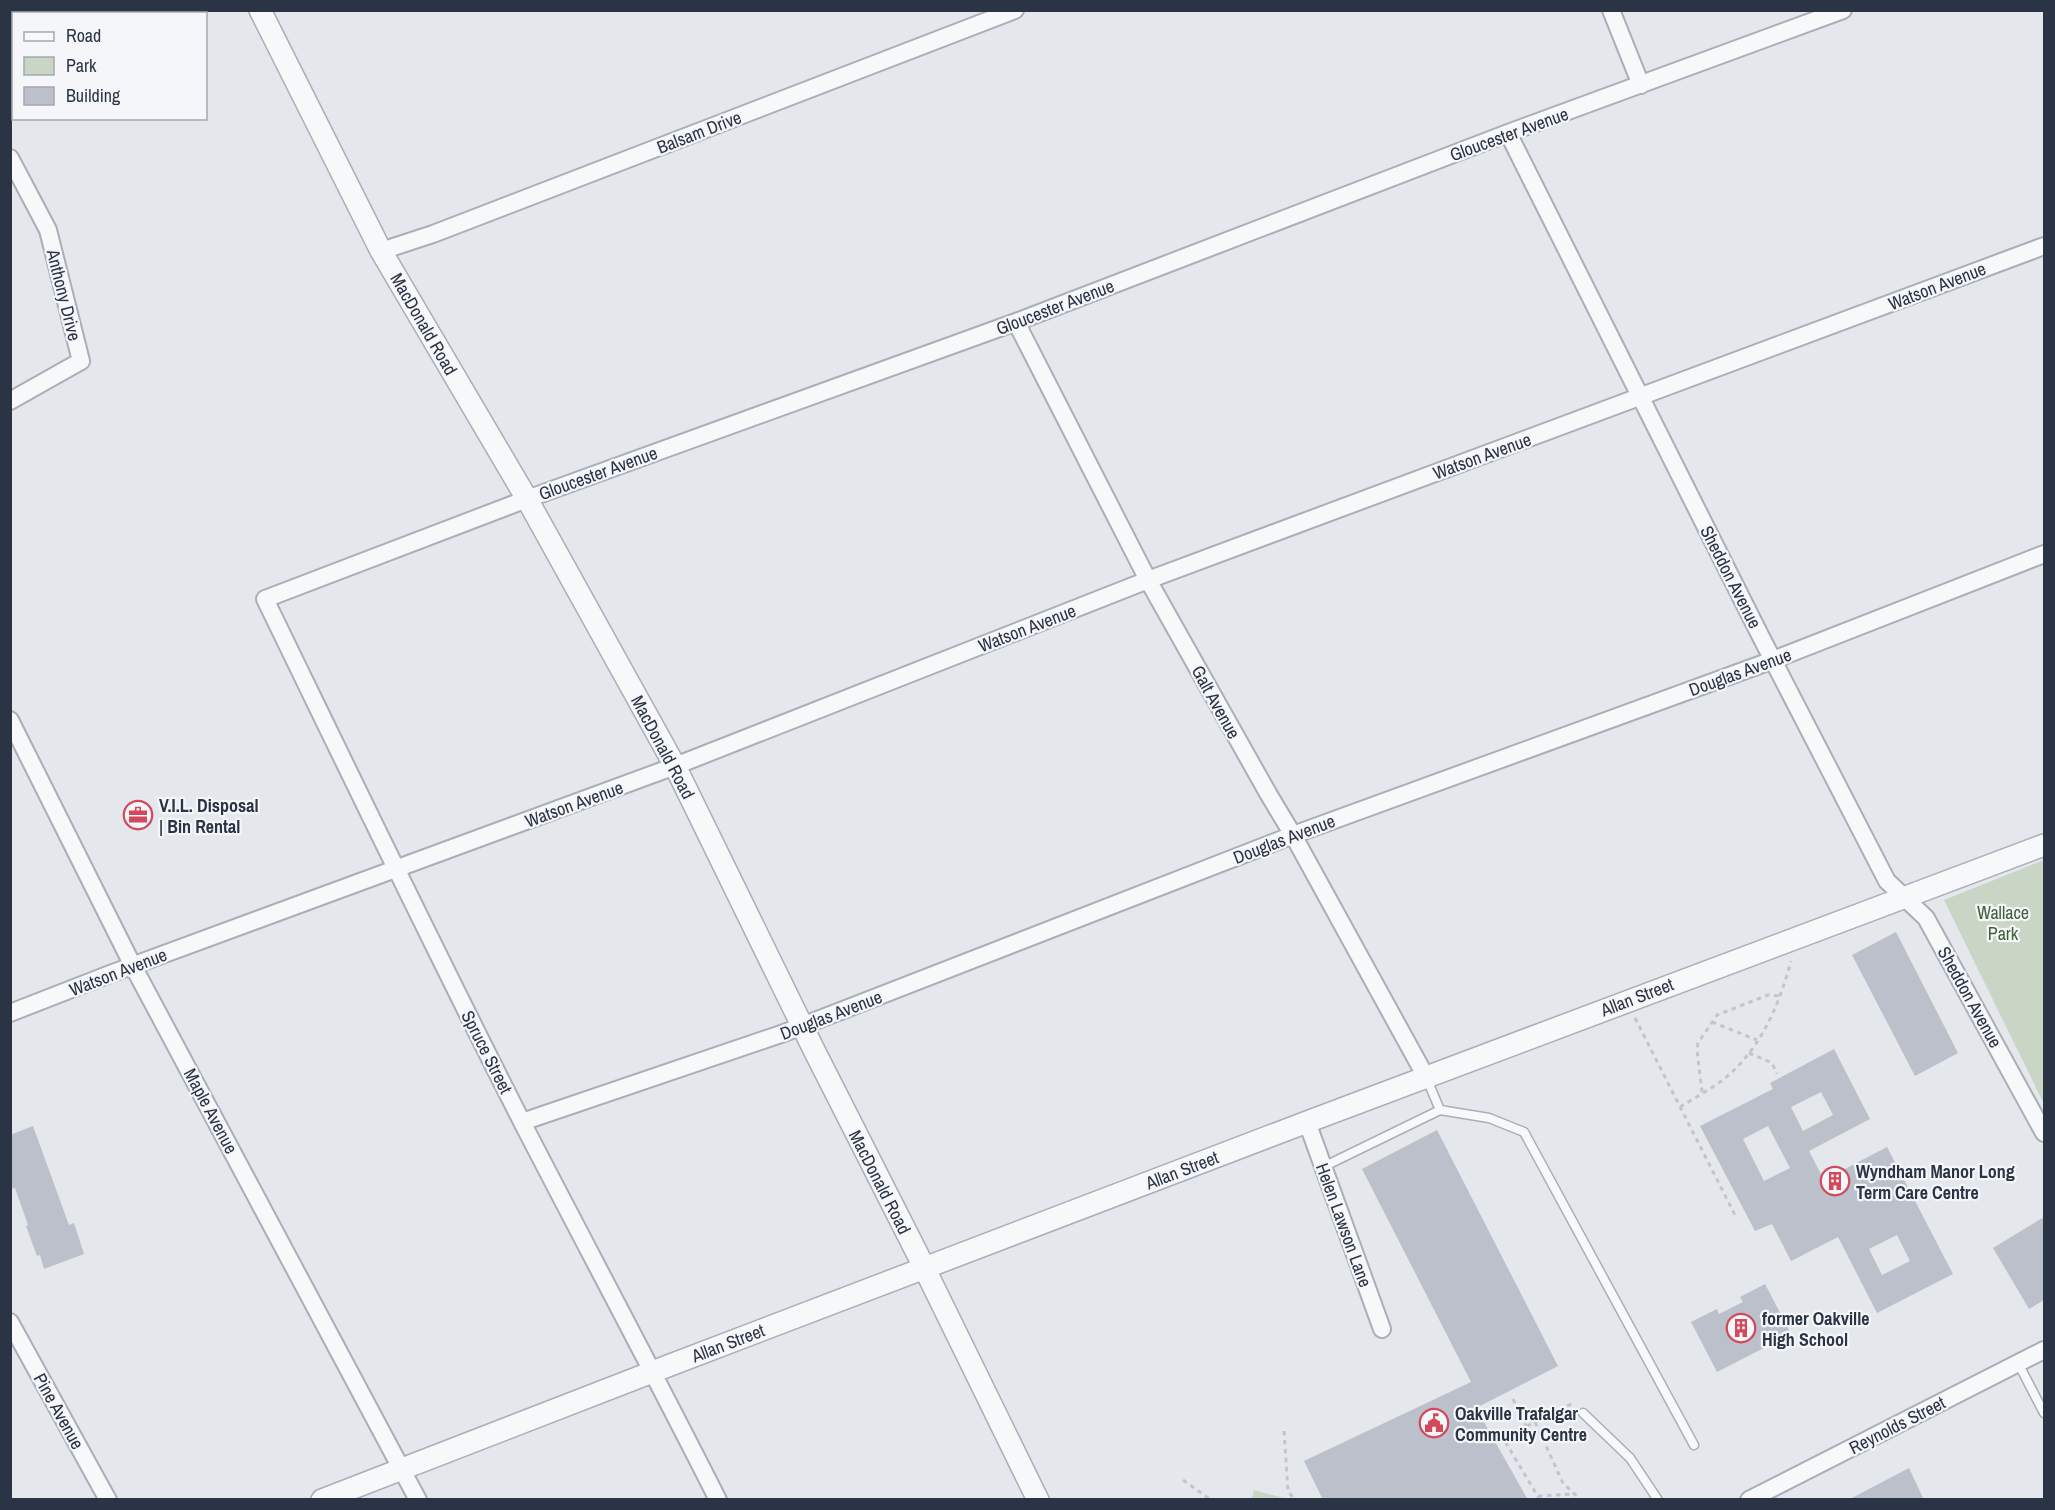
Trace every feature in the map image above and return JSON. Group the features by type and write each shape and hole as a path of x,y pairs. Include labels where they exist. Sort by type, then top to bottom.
{"street":[{"name":"MacDonald Road","path":"260,10 381,251 527,499 675,766 1038,1500"},
{"name":"Balsam Drive","path":"381,251 433,234 1016,10"},
{"path":"1611,10 1641,85"},
{"name":"Gloucester Avenue","path":"266,599 527,499 1016,322 1508,133 1843,10"},
{"name":"Sheddon Avenue","path":"1508,133 1773,660 1887,881 1926,918 2044,1133"},
{"name":"Anthony Drive","path":"10,158 48,230 81,361 10,401"},
{"name":"Watson Avenue","path":"10,1013 675,766 1148,580 2044,246"},
{"name":"Galt Avenue","path":"1016,322 1148,580 1293,835 1426,1077"},
{"name":"Douglas Avenue","path":"522,1122 802,1026 1293,835 1773,660 2044,554"},
{"name":"Spruce Street","path":"266,599 522,1122 718,1500"},
{"name":"Maple Avenue","path":"10,720 133,966 418,1500"},
{"name":"Allan Street","path":"322,1500 923,1268 2044,845"},
{"name":"Helen Lawson Lane","path":"1307,1122 1382,1329"},
{"name":"Pine Avenue","path":"10,1322 108,1500"},
{"name":"Reynolds Street","path":"1749,1500 2044,1350"}],"lane":[{"path":"1426,1077 1440,1110"},
{"path":"1323,1167 1440,1110 1489,1118 1524,1132 1694,1445"},
{"path":"2018,1363 2044,1413"},
{"path":"1583,1413 1630,1458 1658,1500"}],"path":[{"path":"1680,1107 1721,1082 1749,1053 1781,996 1798,936"},
{"path":"1702,1093 1698,1043 1717,1015 1768,995 1781,996"},
{"path":"1627,1001 1736,1217"},
{"path":"1712,1022 1757,1040"},
{"path":"1749,1053 1772,1063 1777,1074"},
{"path":"1513,1399 1526,1426"},
{"path":"1575,1494 1539,1498 1503,1438 1576,1401"},
{"path":"1535,1422 1563,1483 1581,1500"},
{"path":"1284,1431 1288,1491 1295,1500"},
{"path":"1183,1480 1211,1500"}],"green space":[{"name":"Wallace Park","path":"2044,860 2044,1104 1944,900"},
{"path":"1254,1490 1287,1499 1252,1499"}],"building":[{"path":"1896,932 1958,1053 1915,1076 1852,955"},
{"name":"Wyndham Manor Long Term Care Centre","path":"1834,1049 1870,1119 1809,1151 1824,1180 1887,1147 1953,1274 1877,1313 1838,1237 1791,1261 1772,1224 1755,1231 1700,1126 1773,1089 1770,1083","holes":["1821,1092 1833,1115 1803,1131 1791,1107","1768,1126 1790,1168 1764,1181 1743,1139","1897,1235 1910,1261 1882,1275 1869,1249"]},
{"path":"33,1126 69,1225 74,1223 84,1254 44,1269 26,1226 28,1225 15,1188 10,1189 10,1135"},
{"path":"1437,1130 1558,1366 1476,1408 1528,1500 1323,1500 1304,1461 1471,1382 1362,1169"},
{"path":"2044,1217 2044,1300 2029,1309 1993,1248"},
{"name":"former Oakville High School","path":"1765,1284 1791,1334 1717,1372 1691,1322 1717,1309 1719,1314 1743,1302 1740,1297"},
{"path":"1909,1468 1924,1500 1848,1500"}],"place":[{"name":"V.I.L. Disposal | Bin Rental","path":"138,815"},
{"name":"Wyndham Manor Long Term Care Centre","path":"1835,1181"},
{"name":"former Oakville High School","path":"1741,1328"},
{"name":"Oakville Trafalgar Community Centre","path":"1434,1423"}]}
